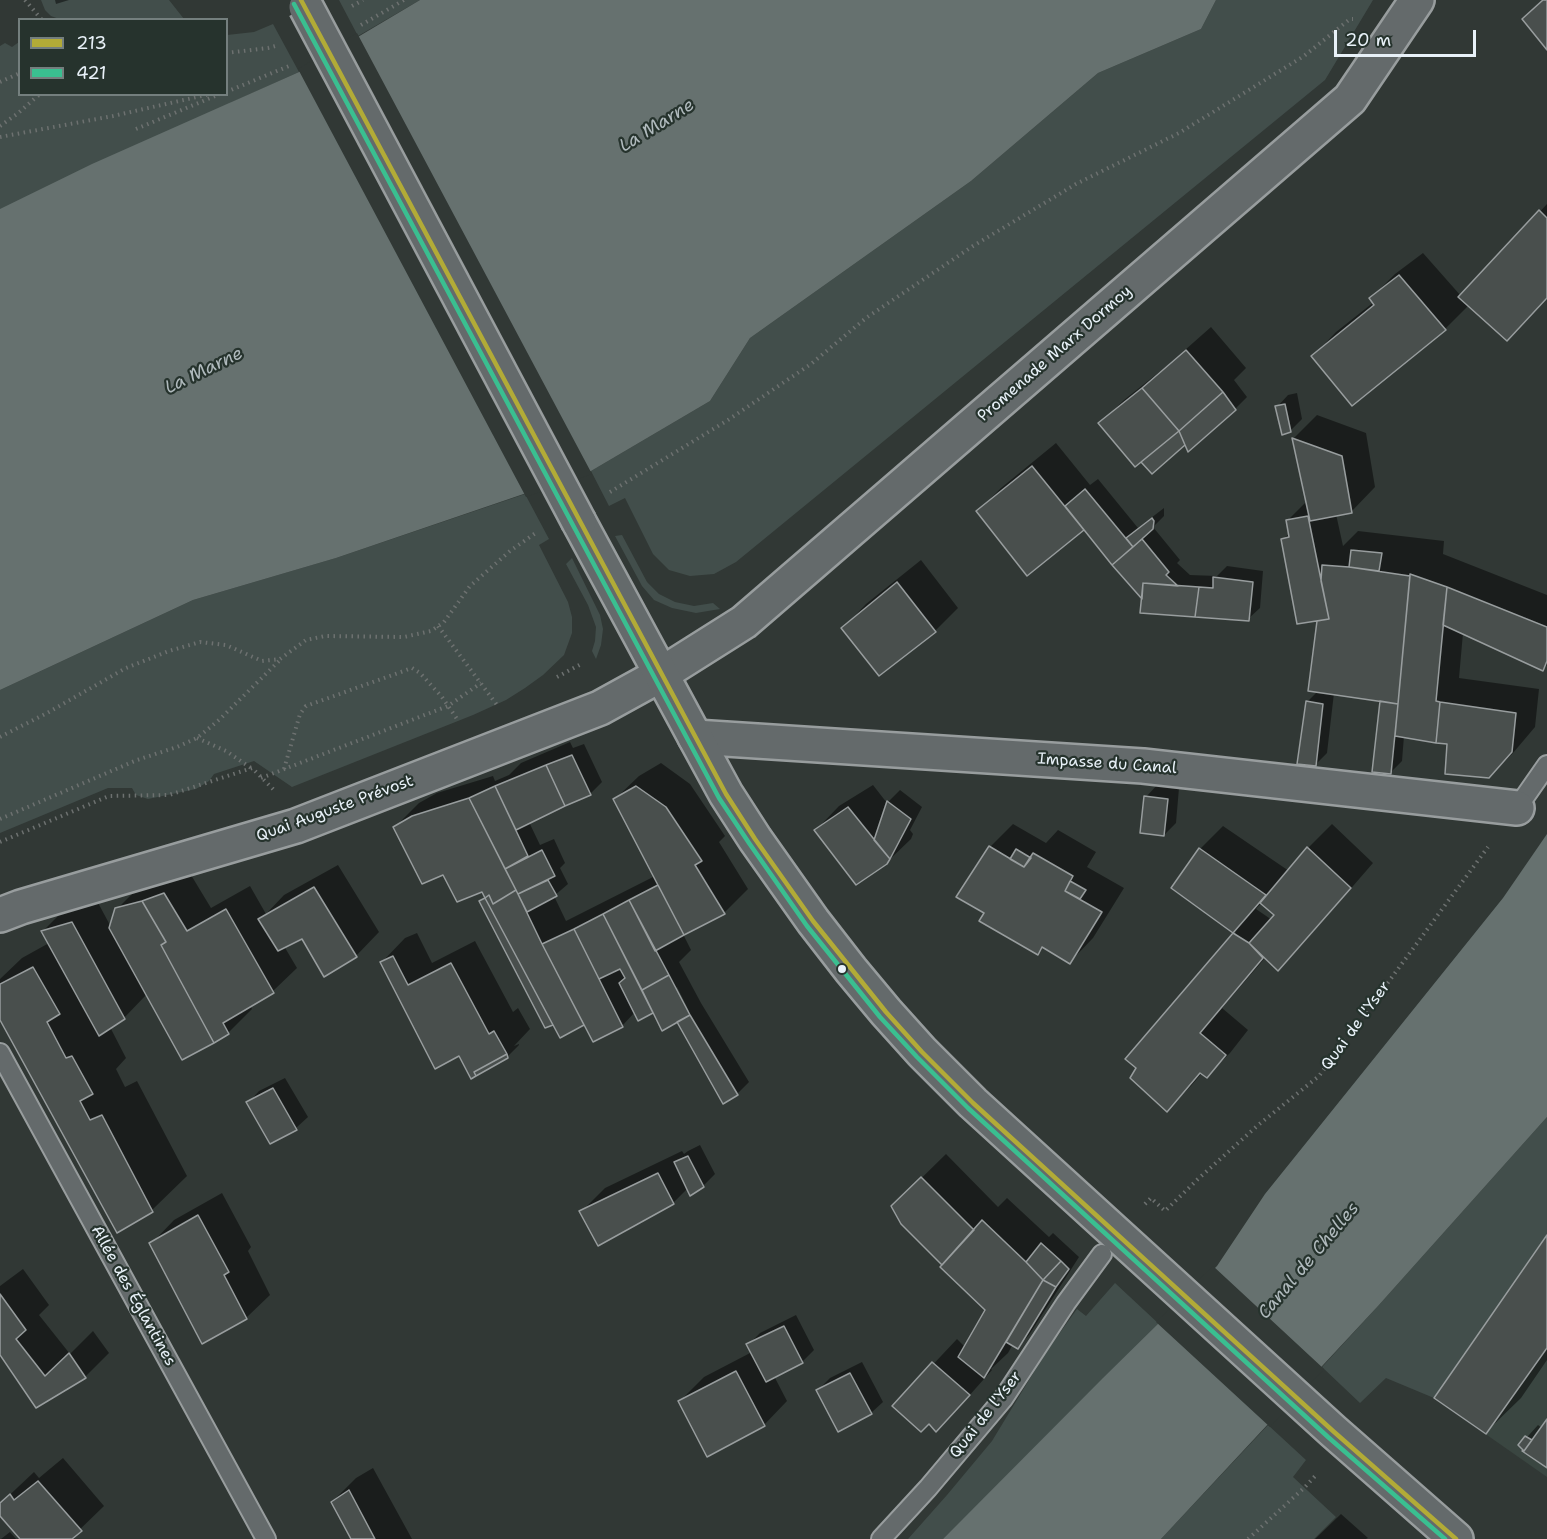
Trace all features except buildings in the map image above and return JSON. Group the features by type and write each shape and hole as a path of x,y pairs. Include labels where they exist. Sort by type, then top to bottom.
{"street":[{"path":"304,4 660,675 726,794 813,921 850,970 886,1012 973,1103 1340,1437 1456,1539"},
{"name":"Promenade Marx Dormoy","path":"660,675 753,615 1350,99 1415,4"},
{"name":"Quai Auguste Prévost","path":"0,915 296,826 600,708 660,675"},
{"name":"Impasse du Canal","path":"695,737 1143,766 1517,808"}],"lane":[{"path":"1517,808 1547,765"},
{"name":"Allée des Églantines","path":"0,1053 266,1539"},
{"name":"Quai de l'Yser","path":"881,1539 928,1488 1003,1399 1066,1303 1102,1254"}],"path":[{"path":"25,0 40,18"},
{"path":"354,29 404,0"},
{"path":"604,496 728,420 811,364 866,318 973,246 1029,212 1077,183 1179,133 1304,56 1350,19 1415,4"},
{"path":"228,53 284,44"},
{"path":"228,91 295,63"},
{"path":"0,82 18,75"},
{"path":"0,126 38,96"},
{"path":"0,137 113,116 201,96"},
{"path":"136,129 215,96"},
{"path":"0,819 137,760 197,738 219,720 280,659 306,640 325,636 404,637 431,631 444,622 470,586 510,551 543,528"},
{"path":"438,626 500,709"},
{"path":"0,737 47,714 126,668 200,642 226,645 262,661 280,659"},
{"path":"552,680 583,663"},
{"path":"284,769 300,714 306,706 412,668 420,673 459,721"},
{"path":"261,778 448,706 481,683"},
{"path":"197,738 226,751 252,768 277,792"},
{"path":"0,842 109,796 169,795 252,768"},
{"name":"Quai de l'Yser","path":"1144,1206 1151,1198 1165,1211 1257,1126 1319,1076 1517,808"},
{"path":"1248,1539 1304,1488 1340,1437"}],"shaded area":[{"path":"41,0 169,0 183,18 56,18 45,10"},
{"path":"339,0 420,0 358,36"},
{"path":"1216,0 1373,0 1325,80 736,562 714,574 690,576 669,570 653,554 625,498 609,506 591,471 710,401 750,338 971,181 1098,73 1201,29"},
{"path":"273,24 299,72 232,102 0,269 0,46 5,43 12,47 18,43 18,96 228,96 228,35 254,32"},
{"path":"525,494 549,539 539,545 568,602 572,617 572,633 564,655 525,688 506,700 473,715 292,787 254,761 214,774 209,781 196,789 148,799 136,795 132,788 108,788 0,833 0,690 193,600 336,558"},
{"path":"622,535 647,582 659,594 675,602 694,606 713,603 720,609 696,613 672,608 654,600 642,586 615,536"},
{"path":"572,558 600,615 603,629 596,659 592,651 596,627 588,605 566,564"},
{"path":"1547,1117 1547,1235 1434,1398 1386,1378 1360,1403 1322,1367"},
{"path":"1547,1235 1547,1477 1434,1398"},
{"path":"1115,1283 1159,1324 943,1539 908,1539 992,1441 1046,1352 1077,1309 1086,1316"},
{"path":"1268,1425 1306,1460 1293,1477 1336,1517 1314,1539 1161,1539"}],"water":[{"name":"La Marne","path":"420,0 1216,0 1201,29 1098,73 971,181 750,338 710,401 591,471 336,558 193,600 0,690 0,209 92,164 299,72"},
{"name":"Canal de Chelles","path":"1547,834 1547,1117 1378,1306 1161,1539 943,1539 1217,1266 1265,1194 1503,898"}],"pier":[{"path":"357,33 592,474 526,497 298,69"},
{"path":"1213,1266 1324,1369 1270,1427 1156,1322"}],"transit line":[{"name":"213","path":"301,0 726,794 813,921 886,1012 973,1103 1333,1431 1456,1539"},
{"name":"421","path":"294,4 719,798 807,926 880,1017 968,1108 1328,1437 1445,1539"}]}
